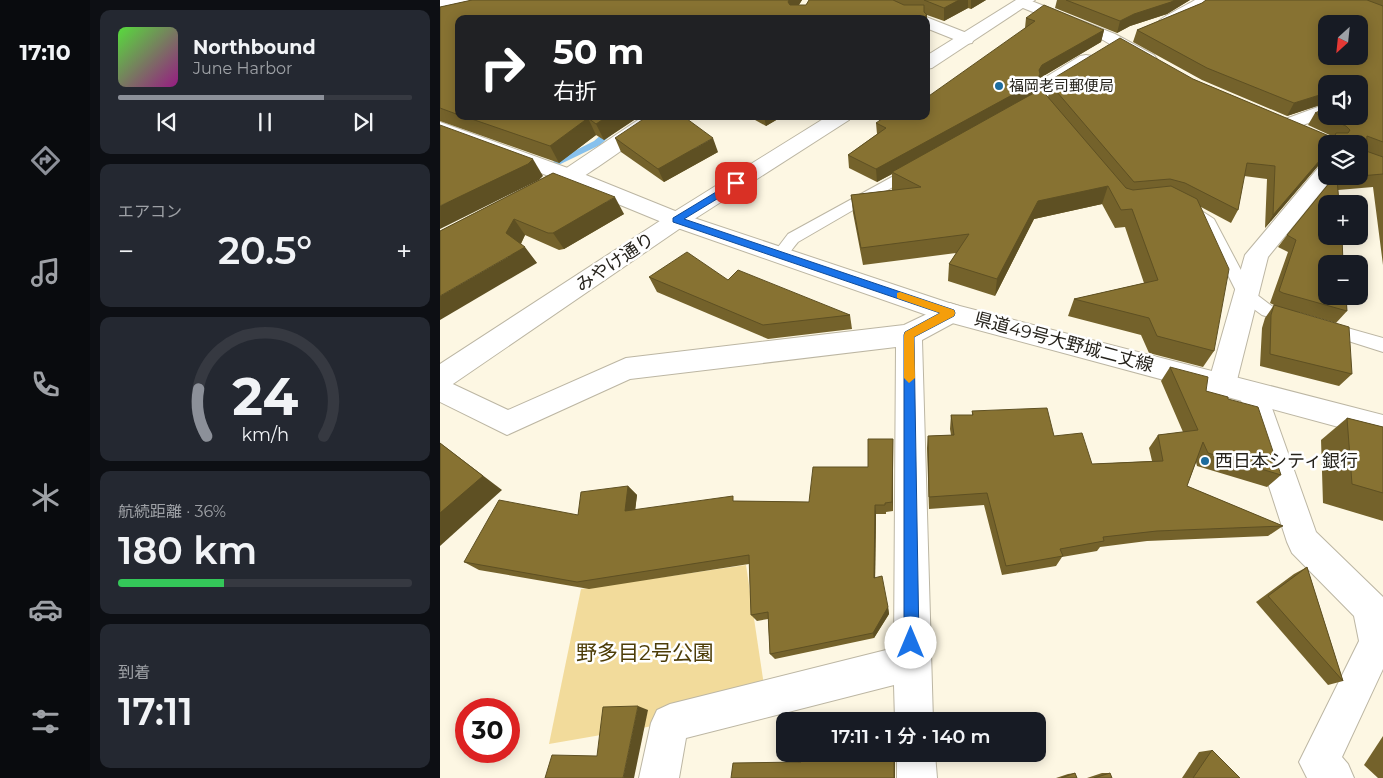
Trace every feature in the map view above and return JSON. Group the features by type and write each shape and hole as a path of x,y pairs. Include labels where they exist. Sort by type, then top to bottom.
{"main road":[{"path":"440,5 465,0"},
{"path":"1156,25 1180,16 1205,0"},
{"path":"930,62 1025,2 1116,42 1164,68"},
{"path":"930,24 966,39"},
{"path":"1043,91 1116,42 1137,31"},
{"path":"1313,136 1279,122 1318,112"},
{"path":"526,198 555,171 650,120"},
{"name":"みやけ通り","path":"440,378 676,220 836,120"},
{"name":"県道49号大野城二丈線","path":"440,128 555,171 676,220 950,313 1383,427"},
{"path":"1222,384 1257,255 1318,182"},
{"path":"440,389 507,423 626,369 909,335 950,313"},
{"path":"909,335 914,712"},
{"path":"1253,394 1303,542 1370,607 1377,643 1319,762 1334,778"},
{"path":"659,778 670,723 912,662"},
{"path":"916,762 917,778"}],"lane":[{"path":"779,255 792,238 920,165"},
{"path":"1173,200 1188,207 1209,222 1246,295 1268,311 1383,345"}],"green space":[{"name":"野多目2号公園","path":"746,565 766,699 670,723 549,744 581,589"}],"building":[{"path":"472,0 789,0 790,5 806,5 809,0 893,0 904,5 924,5 924,12 927,15 455,15 455,114 440,108 440,7"},
{"path":"924,0 959,0 944,8"},
{"path":"1066,0 1175,0 1134,14 1120,21"},
{"path":"1206,0 1367,0 1383,6 1383,142 1368,135 1335,135 1336,133 1348,133 1350,130 1344,125 1368,125 1368,75 1318,75 1318,96 1294,103 1207,68 1137,30"},
{"path":"1044,5 1104,30 1042,65 1036,82 876,169 848,155 886,128 876,123 880,120 930,120 930,95 1035,21 1026,18"},
{"path":"1120,38 1193,79 1327,135 1318,135 1318,162 1273,215 1275,166 1247,163 1238,210 1185,183 1170,179 1134,182 1051,85 1054,78"},
{"path":"1041,89 1126,188 1133,190 1171,186 1197,199 1229,269 1214,351 1157,336 1149,318 1074,299 1158,280 1132,209 1121,210 1108,186 1038,201 997,279 949,264 969,234 861,248 851,195 921,187 892,172"},
{"path":"475,120 585,120 550,146"},
{"path":"591,120 602,120 596,124"},
{"path":"642,120 688,120 713,138 658,169 615,138"},
{"path":"440,125 533,159 528,164 440,206"},
{"path":"1368,152 1383,157 1383,174 1368,175"},
{"path":"553,173 615,197 553,233 548,233 514,219 506,233 525,247 440,296 440,231"},
{"path":"1328,185 1338,185 1338,195 1320,195"},
{"path":"1318,197 1318,245 1342,245 1343,255 1318,255 1318,303 1279,291 1296,240 1287,235"},
{"path":"687,252 728,280 738,270 850,315 763,325 649,277"},
{"path":"1274,305 1349,327 1352,374 1270,354 1271,315"},
{"path":"1326,305 1347,305 1347,311"},
{"path":"1170,367 1208,377 1206,391 1258,407 1281,475 1208,453 1203,442 1187,486 1283,526 1157,531 1103,537 1104,541 1060,549 1063,556 1006,566 987,493 929,497 928,436 954,435 951,415 973,415 972,411 1047,408 1054,436 1082,433 1092,464 1163,461 1158,435 1198,430"},
{"path":"1347,418 1383,427 1383,493 1352,484"},
{"path":"868,439 893,439 892,502 885,503 885,505 875,505 874,578 882,576 888,607 873,633 770,654 768,612 751,615 749,555 577,582 464,562 499,500 578,515 581,492 628,486 625,511 733,496 733,501 809,502 813,467 868,467"},
{"path":"440,443 483,476 440,513"},
{"path":"1307,567 1343,681 1268,596"},
{"path":"638,706 623,778 545,778 552,755 597,756 603,707"},
{"path":"1212,750 1240,778 1193,778"},
{"path":"894,762 894,778 731,778 733,763"},
{"path":"1075,773 1077,778 1061,778"},
{"path":"1110,773 1112,778 1094,778"}],"waterway":[{"path":"541,170 597,143 623,120"}],"slow traffic":[{"path":"900,296 950,313 909,335 909,378"}],"place":[{"name":"福岡老司郵便局","path":"999,86"},
{"name":"西日本シティ銀行","path":"1205,461"}],"route":[{"path":"736,183 676,220 950,313 909,335 911,643"}]}
